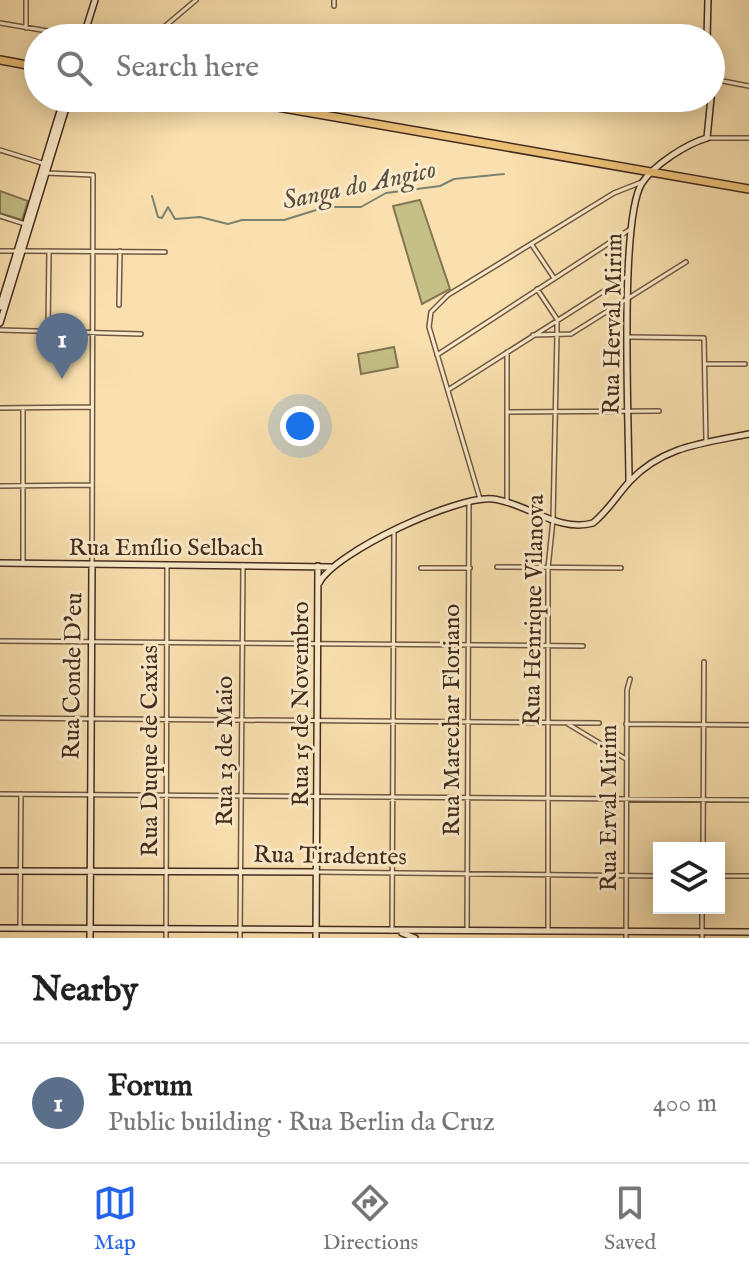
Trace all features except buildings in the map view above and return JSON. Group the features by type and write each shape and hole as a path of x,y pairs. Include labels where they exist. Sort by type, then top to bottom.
{"highway":[{"path":"0,60 24,64"},
{"path":"306,112 749,189"}],"main road":[{"path":"87,24 95,0"},
{"path":"707,24 708,0"},
{"path":"0,323 63,112"},
{"path":"643,181 707,138 710,112"},
{"path":"19,251 25,224 41,189 43,173"},
{"name":"Rua Herval Mirim","path":"629,482 631,229 643,181"},
{"path":"0,307 7,292"},
{"path":"319,583 332,566 394,531 469,501 480,499 507,503 572,526 593,523 604,515 629,482 667,453 706,441 749,434"},
{"name":"Rua Emílio Selbach","path":"0,563 332,566"},
{"name":"Rua Conde D'eu","path":"90,938 92,565"},
{"name":"Rua 15 de Novembro","path":"316,938 318,566"},
{"name":"Rua Tiradentes","path":"0,871 317,872"},
{"path":"0,928 316,929 417,936 702,930 749,932"}],"street":[{"path":"26,0 26,24"},
{"path":"168,24 196,0"},
{"path":"0,23 24,28"},
{"path":"725,79 749,86"},
{"path":"707,138 749,138"},
{"path":"0,150 46,165"},
{"name":"Rua Conde D'eu","path":"43,173 93,175 92,565"},
{"path":"480,499 428,320 438,303 614,193 643,181"},
{"path":"0,216 25,224"},
{"path":"437,355 631,229"},
{"path":"531,244 554,278"},
{"path":"0,251 165,252"},
{"path":"48,330 49,251"},
{"path":"119,305 120,251"},
{"path":"533,335 571,334 686,262"},
{"path":"448,390 629,275"},
{"path":"537,289 557,319"},
{"name":"Rua Henrique Vilanova","path":"548,935 548,568 553,520 557,319"},
{"path":"0,330 141,334"},
{"path":"629,337 704,338 706,441"},
{"path":"507,352 507,503"},
{"path":"705,364 745,364"},
{"path":"0,408 92,407"},
{"path":"23,408 23,563"},
{"path":"508,412 659,411"},
{"path":"0,486 92,485"},
{"name":"Rua Marechar Floriano","path":"467,934 469,501"},
{"path":"393,933 394,531"},
{"name":"Rua Duque de Caxias","path":"166,938 167,564"},
{"name":"Rua 13 de Maio","path":"240,938 243,565"},
{"path":"497,567 621,568"},
{"path":"421,568 470,568"},
{"path":"0,641 583,646"},
{"path":"703,842 704,662"},
{"name":"Rua Erval Mirim","path":"626,934 626,724 630,679"},
{"path":"0,718 599,723"},
{"path":"565,722 626,759"},
{"path":"626,724 749,725"},
{"path":"0,794 749,800"},
{"path":"20,927 21,794"},
{"name":"Rua Tiradentes","path":"317,872 653,876"},
{"path":"725,876 749,876"},
{"path":"702,914 702,938"}],"shaded area":[{"path":"0,191 28,201 22,220 0,213"},
{"path":"420,200 450,289 422,304 393,206"},
{"path":"394,347 398,367 361,374 358,354"}],"waterway":[{"name":"Sanga do Angico","path":"152,196 158,217 162,218 168,207 175,219 200,217 228,224 242,220 284,220 326,207 361,207 386,193 440,186 454,179 504,174"}],"place":[{"name":"Forum","path":"62,379"}]}
